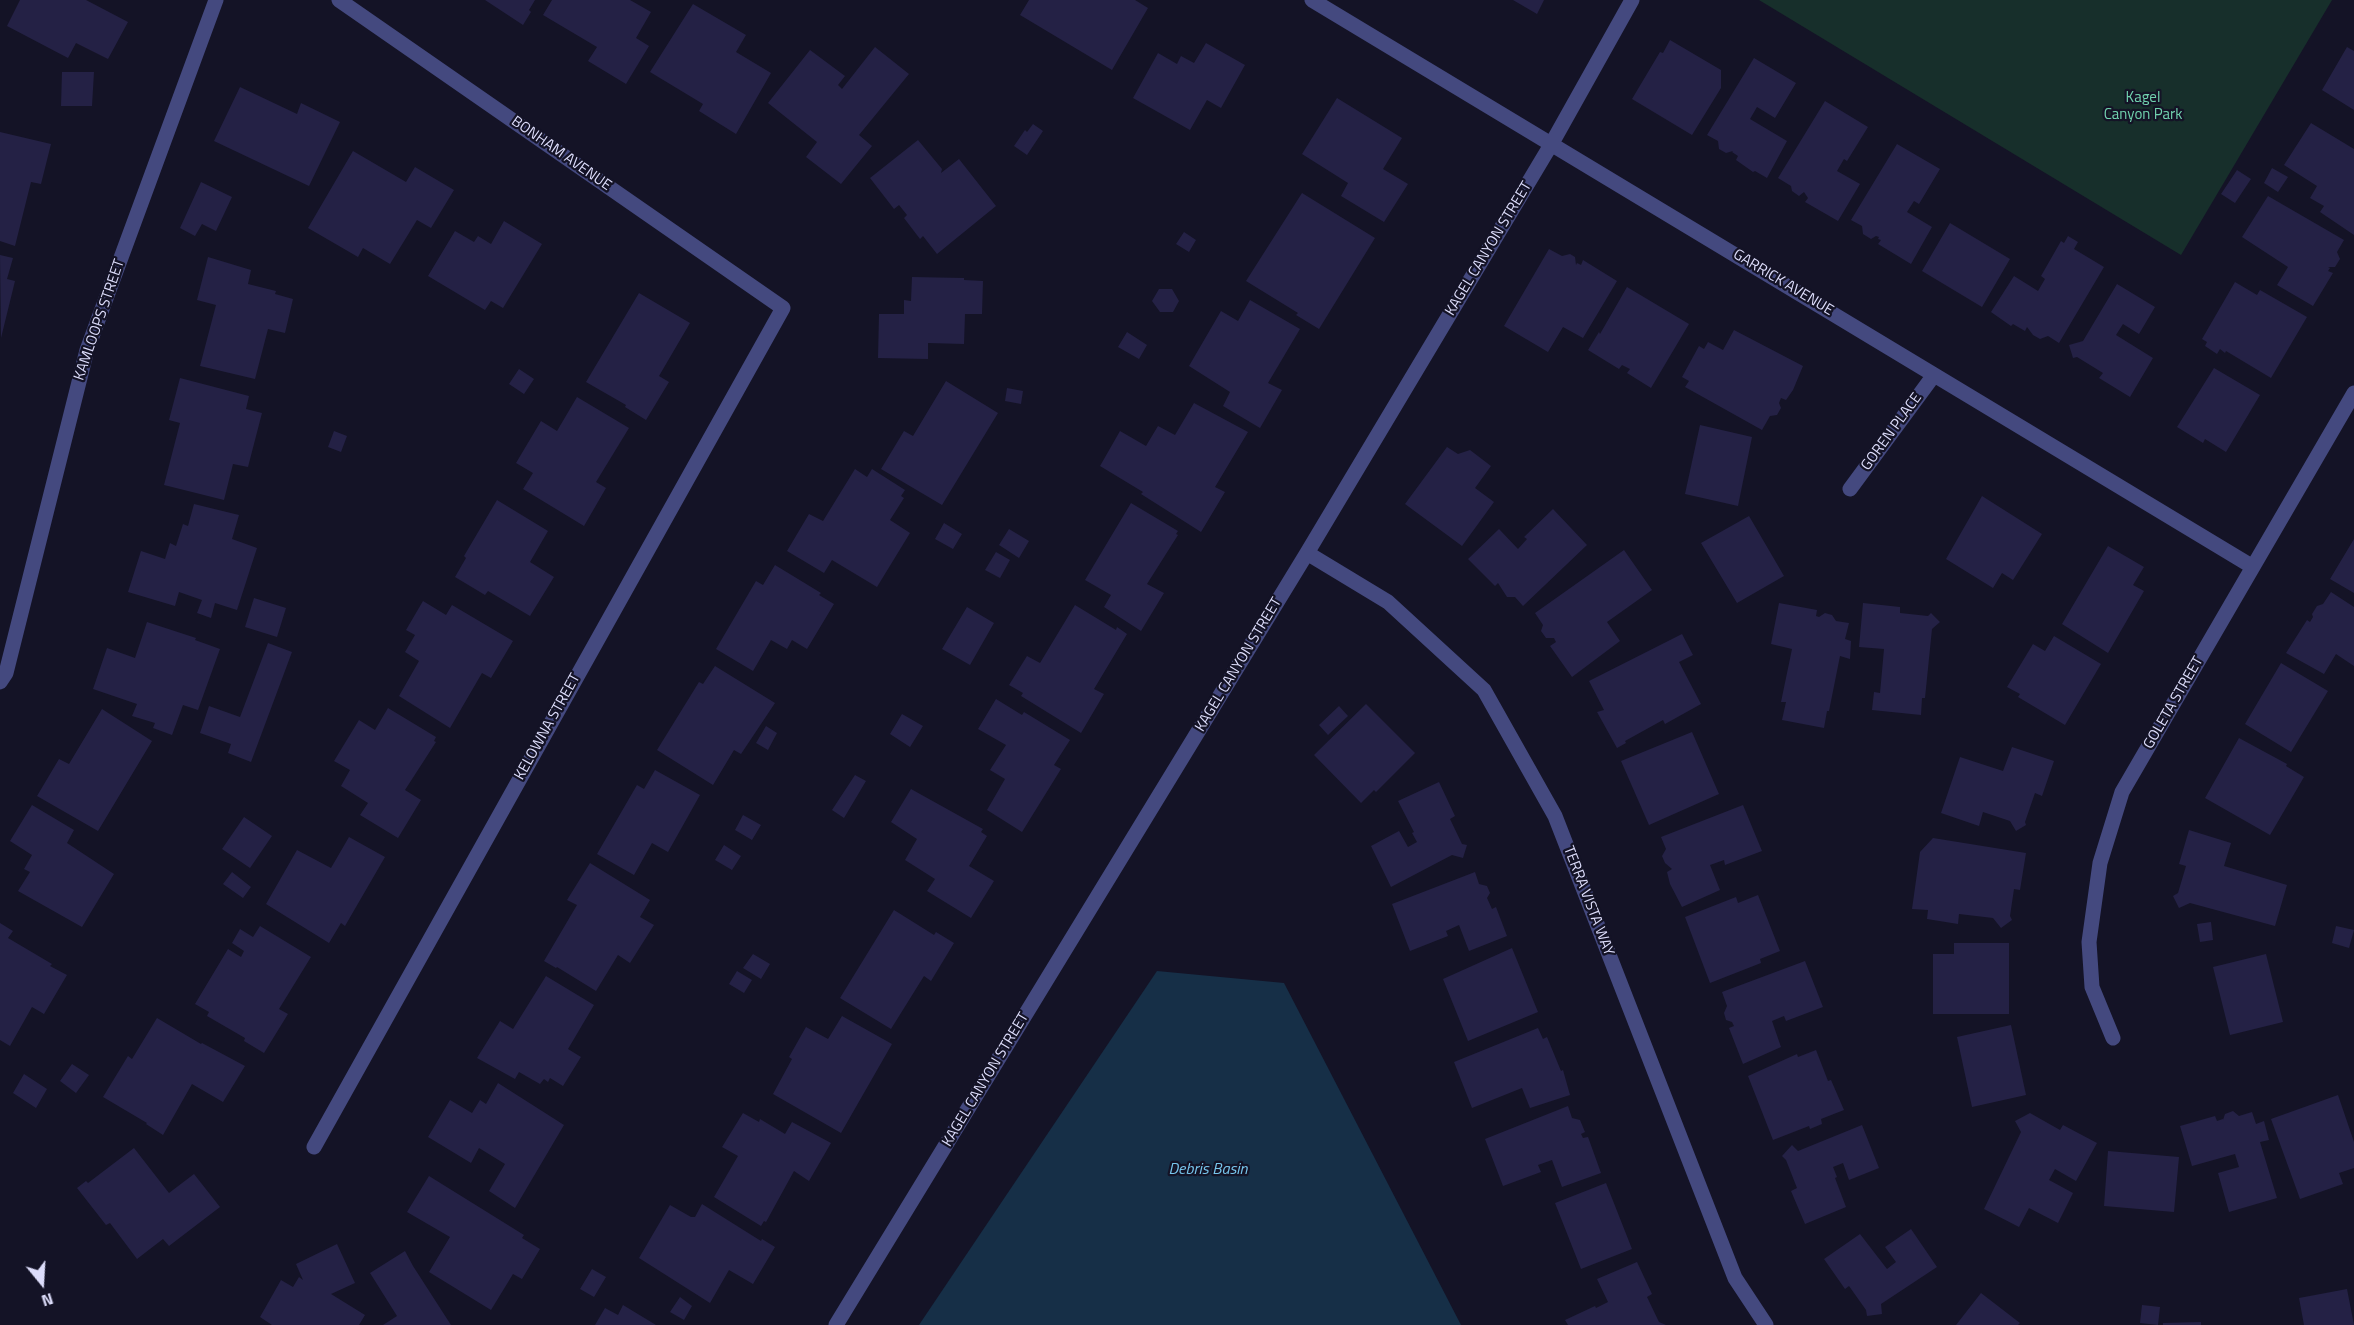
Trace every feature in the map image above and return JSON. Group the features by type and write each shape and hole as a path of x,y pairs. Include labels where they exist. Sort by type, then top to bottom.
{"street":[{"name":"KAMLOOPS STREET","path":"0,682 6,673 87,350 216,0"},
{"name":"BONHAM AVENUE","path":"339,0 783,308"},
{"name":"GARRICK AVENUE","path":"1312,0 2253,567"},
{"name":"KAGEL CANYON STREET","path":"837,1325 1307,553 1552,143 1632,0"},
{"name":"KELOWNA STREET","path":"314,1147 783,308"},
{"name":"GOREN PLACE","path":"1850,489 1934,375"},
{"name":"GOLETA STREET","path":"2113,1038 2092,987 2089,942 2100,863 2122,792 2354,393"},
{"name":"TERRA VISTA WAY","path":"1307,553 1388,602 1485,690 1555,816 1735,1278 1766,1325"}],"green space":[{"name":"Kagel Canyon Park","path":"1759,0 2332,0 2181,255"}],"water":[{"name":"Debris Basin","path":"1157,971 1284,983 1461,1325 919,1325"}],"building":[{"path":"20,0 86,0 128,22 108,59 76,43 68,58 7,26"},
{"path":"485,0 535,0 523,25"},
{"path":"552,0 630,0 651,12 636,38 649,46 626,84 588,61 597,47 543,15"},
{"path":"1029,0 1135,0 1148,8 1112,70 1020,15"},
{"path":"1513,0 1544,0 1537,14"},
{"path":"693,4 746,35 736,52 771,73 736,134 699,111 703,104 650,72"},
{"path":"1670,40 1721,70 1721,88 1692,135 1632,99 1660,52 1663,53"},
{"path":"1206,43 1245,65 1221,108 1207,100 1190,130 1133,98 1158,53 1177,64 1181,56 1194,63"},
{"path":"875,47 909,74 859,135 872,146 841,184 806,157 817,142 768,103 810,50 845,76 838,85 842,89"},
{"path":"2347,47 2354,51 2354,110 2322,90"},
{"path":"1754,58 1796,83 1775,118 1757,107 1750,119 1787,141 1767,178 1753,172 1736,160 1738,156 1733,151 1726,153 1719,149 1718,141 1707,135"},
{"path":"62,72 94,72 92,106 61,106"},
{"path":"240,87 297,114 301,103 340,122 309,186 214,141"},
{"path":"1337,98 1402,138 1383,169 1408,184 1384,222 1341,196 1348,183 1302,154"},
{"path":"1825,101 1868,127 1847,161 1844,159 1837,171 1860,184 1838,221 1805,202 1808,198 1804,192 1799,196 1792,191 1791,186 1778,178"},
{"path":"2311,123 2354,149 2354,235 2320,212 2324,206 2310,198 2317,186 2284,165"},
{"path":"1033,124 1043,131 1027,155 1014,146 1025,130 1027,132"},
{"path":"0,132 51,144 41,184 31,182 15,246 0,241"},
{"path":"918,140 942,169 941,173 959,159 996,206 937,254 923,236 920,239 904,218 907,215 899,205 894,209 870,178"},
{"path":"1897,144 1940,169 1919,204 1914,201 1907,212 1932,227 1911,264 1878,244 1881,240 1878,239 1879,237 1871,239 1863,234 1862,226 1851,220"},
{"path":"353,151 406,182 415,167 454,190 431,228 417,220 390,264 363,248 358,257 308,228"},
{"path":"2272,168 2288,177 2278,192 2264,183"},
{"path":"2237,170 2251,179 2235,203 2221,194"},
{"path":"201,182 232,197 216,231 202,224 195,236 180,228"},
{"path":"1302,193 1375,238 1319,329 1296,315 1298,313 1246,281"},
{"path":"2268,196 2344,240 2337,252 2340,259 2335,267 2328,267 2330,268 2328,271 2333,273 2313,306 2277,285 2288,267 2242,237"},
{"path":"504,221 542,244 503,308 491,301 485,310 428,276 455,231 474,242 478,236 491,244"},
{"path":"1950,223 2010,259 1982,307 1922,271"},
{"path":"1184,232 1196,240 1189,252 1176,244"},
{"path":"2068,236 2078,242 2074,249 2104,267 2059,343 2048,336 2040,339 2033,335 2027,327 2025,331 2013,324 2011,326 1991,312 2014,276 2038,291 2045,279 2041,276 2061,241 2064,243"},
{"path":"1549,249 1562,256 1570,254 1575,257 1576,265 1577,263 1581,265 1583,260 1617,281 1583,338 1563,327 1548,352 1504,326"},
{"path":"0,255 13,258 7,279 15,281 1,338"},
{"path":"208,257 251,270 248,284 276,291 275,294 293,299 285,333 268,329 255,379 200,366 216,305 197,300"},
{"path":"912,277 964,278 964,280 983,281 982,314 965,314 964,344 928,343 928,359 878,358 879,314 904,314 904,300 911,301"},
{"path":"2235,282 2257,295 2260,290 2307,317 2271,378 2226,351 2225,353 2220,349 2217,354 2205,346 2207,342 2202,339"},
{"path":"2117,284 2155,307 2139,334 2123,324 2116,335 2153,358 2130,397 2099,378 2103,373 2077,357 2073,358 2069,345 2083,341"},
{"path":"1627,287 1689,324 1651,388 1627,373 1630,369 1622,365 1619,369 1588,350"},
{"path":"1159,289 1172,289 1179,301 1173,312 1160,312 1152,301"},
{"path":"639,293 690,323 659,376 669,382 646,420 625,407 626,405 586,382"},
{"path":"1250,300 1300,329 1268,383 1282,390 1260,428 1223,406 1230,392 1189,366 1221,311 1238,321"},
{"path":"1734,330 1803,366 1793,390 1786,400 1781,398 1779,403 1781,408 1777,415 1770,416 1762,430 1685,387 1689,381 1682,377 1699,346 1704,349 1708,342 1723,350"},
{"path":"1127,332 1147,345 1139,359 1118,347"},
{"path":"2214,368 2260,395 2226,452 2205,439 2203,443 2177,427"},
{"path":"519,369 534,379 524,394 509,384"},
{"path":"180,378 249,396 246,409 262,413 248,467 233,464 224,500 164,485 180,423 169,420"},
{"path":"946,381 998,413 942,505 881,469 904,431 913,436"},
{"path":"1007,388 1023,391 1021,404 1005,401"},
{"path":"577,397 629,428 596,482 606,488 584,526 523,489 533,473 516,463 541,421 557,431"},
{"path":"1194,403 1248,432 1215,487 1225,492 1201,532 1100,466 1120,431 1146,446 1158,426 1175,435"},
{"path":"1700,425 1752,437 1738,506 1685,494"},
{"path":"334,431 347,436 341,452 328,447"},
{"path":"1447,447 1458,454 1470,450 1491,466 1475,488 1494,502 1462,546 1405,504"},
{"path":"855,469 867,477 872,469 905,490 901,496 904,498 890,520 910,533 877,587 832,560 824,573 787,551 809,514 823,521"},
{"path":"1982,496 2042,534 2013,580 2002,573 1993,588 1946,559"},
{"path":"497,500 548,531 530,562 554,577 530,616 488,591 485,595 455,577 466,558 464,556"},
{"path":"1131,503 1178,531 1176,534 1178,535 1147,584 1164,593 1141,631 1104,607 1111,595 1085,580"},
{"path":"194,504 239,515 232,539 257,548 237,610 215,603 211,618 197,613 202,600 179,592 175,606 128,592 141,551 165,559 170,543 176,546 183,524 188,526"},
{"path":"1553,509 1587,545 1523,606 1515,597 1507,597 1498,583 1495,586 1468,559 1499,529 1518,549 1527,539 1524,537"},
{"path":"1749,516 1784,576 1737,603 1701,543"},
{"path":"944,523 962,534 953,549 935,539"},
{"path":"1009,529 1029,541 1019,558 999,545"},
{"path":"2354,539 2354,593 2330,579"},
{"path":"2108,546 2144,567 2133,585 2144,591 2108,653 2062,624"},
{"path":"1624,550 1652,590 1607,622 1620,641 1572,677 1550,646 1556,642 1554,638 1546,638 1541,631 1543,625 1535,613"},
{"path":"996,552 1010,560 1000,578 985,570"},
{"path":"775,565 821,593 819,595 834,604 807,649 792,640 787,649 771,640 753,671 716,649 756,581 763,585"},
{"path":"2331,592 2354,607 2354,666 2336,654 2324,674 2286,653 2307,620 2310,622 2317,606 2323,604"},
{"path":"254,598 286,608 277,637 245,627"},
{"path":"423,601 446,615 452,605 513,641 491,678 482,673 450,728 399,696 419,661 405,652 415,635 406,630"},
{"path":"1779,603 1817,610 1816,616 1819,617 1825,613 1832,615 1836,621 1849,623 1845,639 1851,641 1850,659 1840,656 1824,728 1782,720 1786,702 1781,702 1792,649 1771,644"},
{"path":"1863,603 1900,607 1900,613 1928,616 1931,613 1940,622 1932,629 1925,698 1922,698 1921,715 1872,710 1874,692 1880,693 1884,649 1859,647"},
{"path":"1075,605 1116,630 1117,627 1127,634 1094,689 1104,694 1081,733 1021,696 1023,693 1009,685 1027,656 1040,663"},
{"path":"967,607 994,623 970,665 942,649"},
{"path":"147,622 196,638 195,640 220,649 198,710 183,705 172,735 153,728 155,723 132,716 137,704 93,689 107,648 135,658"},
{"path":"1682,634 1693,655 1679,662 1701,704 1665,724 1663,720 1625,741 1626,743 1617,748 1597,712 1604,710 1589,681"},
{"path":"2054,636 2101,664 2065,725 2018,697 2020,694 2007,687 2033,644 2045,651"},
{"path":"268,643 292,652 251,762 228,753 231,744 200,733 209,706 240,717"},
{"path":"2281,663 2328,691 2291,752 2245,724"},
{"path":"715,666 775,703 741,754 734,750 713,785 657,750 699,682 703,684"},
{"path":"996,699 1022,715 1024,712 1070,740 1054,765 1061,769 1022,832 987,810 1005,779 990,770 1006,745 978,729"},
{"path":"1366,704 1415,753 1376,792 1374,790 1361,803 1314,755"},
{"path":"1339,706 1348,716 1328,735 1319,725"},
{"path":"388,708 436,737 434,741 436,742 405,790 421,800 398,838 360,815 368,803 341,786 350,770 334,761 359,720 375,730"},
{"path":"102,709 152,741 98,831 37,796 59,759 69,764"},
{"path":"902,714 923,726 910,747 890,734"},
{"path":"766,726 777,733 768,750 756,743"},
{"path":"1692,732 1719,794 1649,825 1621,761"},
{"path":"2239,738 2287,764 2286,766 2304,777 2270,835 2205,798"},
{"path":"2012,747 2054,761 2042,796 2035,793 2026,825 2016,831 2010,821 1983,812 1979,826 1941,813 1960,757 2003,771"},
{"path":"655,770 700,795 668,852 652,843 634,875 597,854 637,785 644,789"},
{"path":"855,775 866,781 844,818 832,810"},
{"path":"1439,782 1455,816 1450,819 1462,844 1467,845 1463,858 1452,855 1391,887 1371,846 1399,831 1408,847 1417,842 1398,801"},
{"path":"911,789 983,829 981,832 987,836 969,866 994,881 971,918 927,891 935,879 905,860 917,839 891,822"},
{"path":"32,805 74,830 67,843 114,874 82,927 18,891 30,872 24,869 32,855 10,841"},
{"path":"1743,805 1762,851 1725,865 1724,860 1710,865 1720,890 1682,907 1670,884 1667,872 1672,869 1665,863 1662,856 1666,849 1661,837"},
{"path":"743,815 761,825 752,840 735,830"},
{"path":"244,817 272,836 250,868 222,849"},
{"path":"2189,830 2231,843 2224,866 2287,885 2275,926 2190,903 2179,908 2173,896 2178,893 2186,866 2179,864"},
{"path":"349,837 385,857 345,926 341,923 329,943 266,904 297,850 331,868"},
{"path":"1933,838 2026,853 2020,890 2014,889 2010,916 2012,920 2001,928 1993,918 1959,914 1958,924 1927,919 1928,910 1912,909 1920,852"},
{"path":"724,845 741,856 732,870 715,860"},
{"path":"590,863 650,900 640,917 654,925 630,963 618,955 596,991 544,961 577,905 567,900"},
{"path":"232,872 251,887 243,898 223,884"},
{"path":"1475,872 1479,884 1487,886 1490,893 1487,898 1492,909 1496,907 1507,936 1469,951 1459,925 1446,931 1448,936 1410,951 1392,904"},
{"path":"1758,895 1780,951 1760,959 1761,963 1710,983 1685,917 1736,897 1738,903"},
{"path":"894,910 934,935 936,932 954,943 931,981 924,976 891,1029 840,998"},
{"path":"2211,922 2213,940 2200,942 2197,924"},
{"path":"0,923 13,931 8,938 67,975 44,1014 32,1007 10,1046 0,1040"},
{"path":"260,926 311,957 279,1009 288,1014 264,1053 244,1041 245,1038 207,1016 209,1012 195,1004 228,949 241,957 244,951 232,943 240,929 253,937"},
{"path":"2336,926 2354,930 2349,948 2332,943"},
{"path":"1954,943 2009,943 2009,1014 1933,1014 1933,954 1954,954"},
{"path":"1512,948 1538,1012 1468,1041 1443,979"},
{"path":"753,954 770,964 761,979 743,968"},
{"path":"2266,954 2283,1022 2230,1035 2213,967"},
{"path":"1805,961 1823,1007 1786,1021 1784,1016 1772,1021 1781,1047 1743,1064 1729,1028 1734,1026 1732,1022 1726,1020 1724,1013 1727,1006 1722,992"},
{"path":"737,971 752,980 744,993 729,984"},
{"path":"546,976 594,1005 568,1049 581,1057 563,1086 550,1078 548,1082 544,1079 540,1084 519,1072 515,1079 477,1058 500,1021 513,1029"},
{"path":"842,1016 892,1044 841,1133 773,1094 792,1059 789,1057 806,1027 828,1039"},
{"path":"157,1018 245,1066 223,1102 192,1084 163,1135 103,1097 128,1056 132,1059"},
{"path":"2011,1025 2026,1095 1972,1107 1957,1037"},
{"path":"1538,1028 1543,1039 1547,1037 1561,1071 1563,1070 1570,1095 1530,1108 1522,1088 1472,1108 1454,1062"},
{"path":"1816,1050 1828,1081 1831,1080 1844,1110 1821,1119 1822,1124 1810,1129 1809,1126 1773,1140 1748,1076 1797,1054 1798,1057"},
{"path":"72,1064 89,1075 76,1093 60,1081"},
{"path":"24,1074 47,1089 36,1108 13,1093"},
{"path":"498,1083 564,1125 515,1208 489,1191 505,1164 479,1148 471,1163 428,1137 450,1100 472,1113 480,1100 486,1104"},
{"path":"2338,1095 2354,1142 2354,1168 2339,1173 2343,1184 2300,1199 2271,1119"},
{"path":"1568,1106 1572,1118 1580,1120 1585,1132 1581,1134 1583,1138 1588,1137 1601,1173 1562,1187 1552,1160 1538,1165 1541,1172 1503,1186 1485,1139"},
{"path":"2233,1111 2239,1116 2252,1112 2256,1124 2264,1121 2269,1140 2260,1142 2277,1198 2229,1212 2218,1173 2239,1167 2235,1154 2192,1166 2180,1126 2215,1116 2217,1121 2223,1120 2225,1114"},
{"path":"743,1113 759,1122 760,1119 785,1134 792,1122 831,1143 809,1181 794,1171 766,1222 764,1221 761,1226 714,1197 738,1156 722,1147"},
{"path":"2030,1113 2060,1130 2063,1125 2097,1143 2076,1181 2055,1169 2049,1180 2073,1193 2058,1223 2029,1208 2019,1227 1984,1209 2021,1132 2015,1121"},
{"path":"1862,1125 1879,1168 1849,1180 1843,1163 1833,1167 1846,1207 1805,1224 1791,1191 1797,1188 1786,1160 1782,1156 1792,1145 1798,1151"},
{"path":"134,1148 169,1193 194,1174 220,1207 169,1246 163,1239 137,1259 110,1223 106,1225 77,1188 86,1181 88,1183"},
{"path":"2108,1151 2179,1157 2174,1212 2104,1206"},
{"path":"429,1176 524,1235 522,1238 540,1249 522,1279 513,1274 491,1310 429,1272 450,1237 407,1212"},
{"path":"1606,1183 1632,1249 1581,1269 1555,1203"},
{"path":"702,1204 761,1241 762,1239 775,1247 753,1284 729,1270 710,1303 639,1258 670,1205 695,1217"},
{"path":"1911,1229 1937,1267 1881,1304 1882,1314 1867,1316 1866,1310 1849,1286 1845,1289 1824,1259 1860,1234 1887,1269 1896,1262 1885,1247"},
{"path":"337,1244 355,1283 331,1294 365,1315 359,1325 272,1325 260,1317 281,1280 293,1287 299,1277 303,1280 296,1264"},
{"path":"405,1251 451,1325 383,1325 397,1316 370,1273"},
{"path":"1637,1262 1652,1294 1647,1297 1659,1322 1666,1325 1568,1325 1565,1320 1608,1302 1597,1279"},
{"path":"592,1269 606,1277 594,1297 580,1289"},
{"path":"2347,1289 2354,1325 2304,1325 2299,1298"},
{"path":"1981,1293 2020,1323 2018,1325 1956,1325"},
{"path":"680,1297 692,1306 684,1320 670,1312"},
{"path":"623,1305 656,1325 595,1325 605,1308 618,1315"},
{"path":"2142,1305 2160,1307 2158,1325 2140,1323"},
{"path":"2201,1322 2201,1325 2163,1325 2163,1323"}]}
